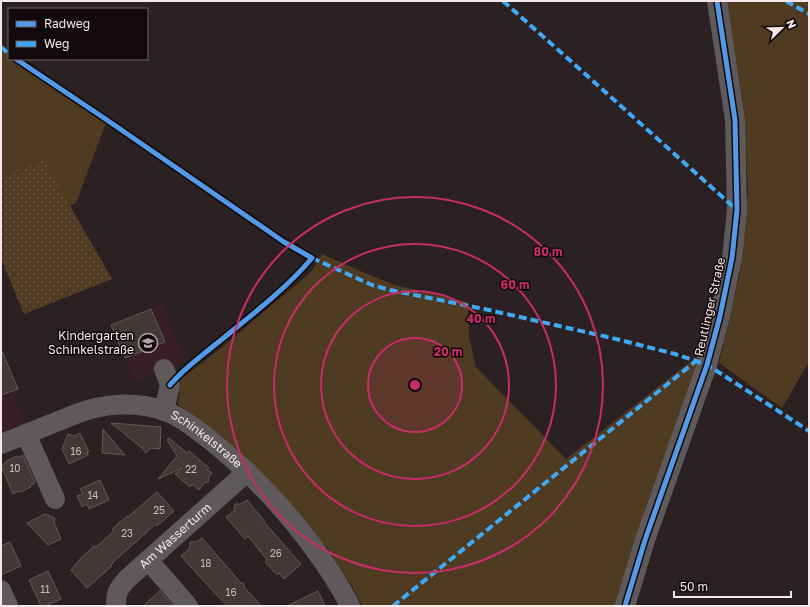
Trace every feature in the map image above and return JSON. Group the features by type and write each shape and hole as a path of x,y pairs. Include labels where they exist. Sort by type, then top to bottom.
{"street":[{"name":"Reutlinger Straße","path":"625,606 645,540 707,365 720,316 732,258 737,210 735,120 717,1"},
{"path":"164,369 170,385 164,411"},
{"name":"Schinkelstraße","path":"1,444 83,411 104,406 133,404 164,411 180,419 202,434 227,454 269,494 303,534 334,576 350,606"},
{"path":"26,434 55,499"},
{"name":"Am Wasserturm","path":"116,606 116,595 120,586 247,472"},
{"path":"148,560 188,606"},
{"path":"1,590 8,606"}],"shaded area":[{"path":"726,1 804,1 809,4 809,362 782,408 719,363 740,273 748,191 743,104"},
{"path":"1,47 8,53 8,60 17,60 107,120 76,203 1,235"},
{"path":"44,160 112,279 24,314 1,259 1,177"},
{"path":"322,254 395,285 468,302 469,337 476,367 566,459 705,350 625,606 362,606 352,586 327,548 253,468 178,404 181,379 220,349 311,272"},
{"name":"Kindergarten Schinkelstraße","path":"162,305 185,361 134,382 111,325"},
{"path":"1,364 29,430 1,441"}],"building":[{"path":"151,309 165,342 125,358 111,325"},
{"path":"1,349 18,389 1,395"},
{"path":"111,423 161,427 160,449 151,448 146,453"},
{"path":"103,429 125,455 102,453"},
{"path":"80,433 89,452 87,452 88,455 69,464 62,449 68,434 74,436"},
{"path":"169,438 187,453 189,451 209,468 207,470 212,473 209,477 208,483 205,482 199,490 192,484 190,487 175,474 182,468 158,479 177,456 167,440"},
{"path":"23,455 35,483 30,486 31,487 13,494 1,465 17,456 17,458"},
{"path":"100,480 109,500 89,509 87,504 82,507 77,496 83,494 80,489"},
{"path":"157,492 174,511 157,526 156,524 113,562 111,565 112,566 87,588 71,570 94,546 96,547 114,531 112,529"},
{"path":"247,500 301,564 284,579 279,573 277,575 265,562 267,560 248,536 245,539 226,517 234,511 235,504 241,504"},
{"path":"45,514 55,518 54,522 61,539 48,545 27,523"},
{"path":"202,538 241,583 244,584 244,587 261,606 227,606 181,556 189,549 190,542 196,542"},
{"path":"10,542 21,566 1,575 1,546"},
{"path":"48,571 61,599 46,606 41,606 29,580"},
{"path":"160,591 173,606 143,606"},
{"path":"318,591 325,606 287,606"}],"marked path":[{"path":"503,1 737,210"},
{"path":"786,1 809,14"},
{"path":"1,47 8,53"},
{"path":"312,258 372,285 390,290 489,310 612,338 675,354 696,361 707,365 809,431"},
{"path":"393,606 696,361"}],"cycle path":[{"path":"625,606 645,540 707,365 720,316 732,258 737,210 735,120 717,1"},
{"path":"17,60 284,242 312,258 278,293 192,363 170,385"}],"place":[{"name":"Kindergarten Schinkelstraße","path":"148,343"}]}
